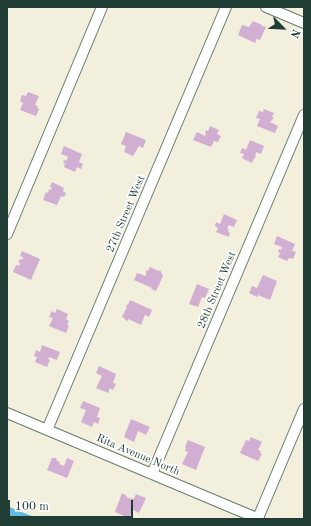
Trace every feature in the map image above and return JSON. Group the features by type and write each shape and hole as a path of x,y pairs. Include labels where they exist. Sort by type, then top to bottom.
{"street":[{"path":"7,234 102,7"},
{"name":"27th Street West","path":"47,430 226,7"},
{"path":"266,7 304,23"},
{"name":"28th Street West","path":"152,474 304,115"},
{"path":"259,519 304,409"},
{"name":"Rita Avenue North","path":"7,413 259,519"}],"water":[{"path":"7,506 39,519 7,519"}],"building":[{"path":"253,21 262,25 262,27 266,27 260,40 257,39 259,33 255,43 238,35 242,25 249,27"},
{"path":"28,92 39,96 35,105 38,106 37,108 39,109 36,116 20,110 23,103 20,101 22,95 26,96"},
{"path":"264,109 274,113 272,117 274,118 270,122 278,126 275,133 257,126 260,119 256,118 259,111 263,112"},
{"path":"210,126 219,130 217,134 221,136 218,142 214,141 211,147 193,140 197,132 205,136 206,130 208,131"},
{"path":"126,132 146,140 143,148 139,146 133,156 124,152 126,146 121,144"},
{"path":"250,140 264,146 261,154 256,152 255,159 254,158 252,163 242,158 244,154 240,153 242,148 246,150"},
{"path":"64,146 82,154 79,162 83,164 81,169 77,167 75,172 64,167 65,163 63,162 64,160 66,161 68,157 61,154"},
{"path":"52,182 64,188 63,191 66,193 64,197 61,196 57,205 43,200 46,192 48,193 49,189 51,190 52,188 50,187"},
{"path":"224,214 237,220 234,227 229,225 227,229 229,229 228,232 230,233 229,237 216,232 218,228 215,226 216,222 220,224"},
{"path":"277,236 295,244 292,251 296,252 293,259 289,258 287,261 278,257 280,253 278,252 279,249 281,250 282,247 274,244"},
{"path":"22,251 40,259 31,280 13,272 16,265 19,266 20,263 18,262 20,259 22,260 23,257 20,256"},
{"path":"150,267 159,271 160,270 163,276 156,291 134,280 137,273 146,276 146,270 148,271"},
{"path":"263,275 277,281 270,300 258,295 257,297 249,293 252,286 257,288"},
{"path":"197,284 209,289 205,298 202,297 198,307 189,304"},
{"path":"130,300 152,310 149,317 145,315 141,325 128,319 128,321 122,317"},
{"path":"57,309 68,314 66,319 69,321 67,325 69,326 66,333 49,326 53,318 49,317 52,311 55,313"},
{"path":"42,345 60,352 57,360 49,357 48,359 50,360 47,367 35,362 37,357 34,356 36,350 40,352"},
{"path":"99,366 116,374 113,383 116,384 113,390 110,388 108,393 96,388 102,376 96,373"},
{"path":"83,401 100,408 97,417 100,418 98,424 94,422 92,427 81,422 86,410 80,408"},
{"path":"131,419 150,427 146,435 138,431 134,442 124,437"},
{"path":"251,437 262,442 258,450 261,451 260,453 262,454 258,461 240,453 246,440 249,441"},
{"path":"188,440 205,447 196,470 182,464 188,452 185,451 185,447"},
{"path":"52,458 56,458 57,461 60,462 59,464 64,466 67,458 74,461 67,478 47,470"},
{"path":"122,493 131,499 134,499 136,494 146,498 139,513 133,510 129,518 115,512"}]}
